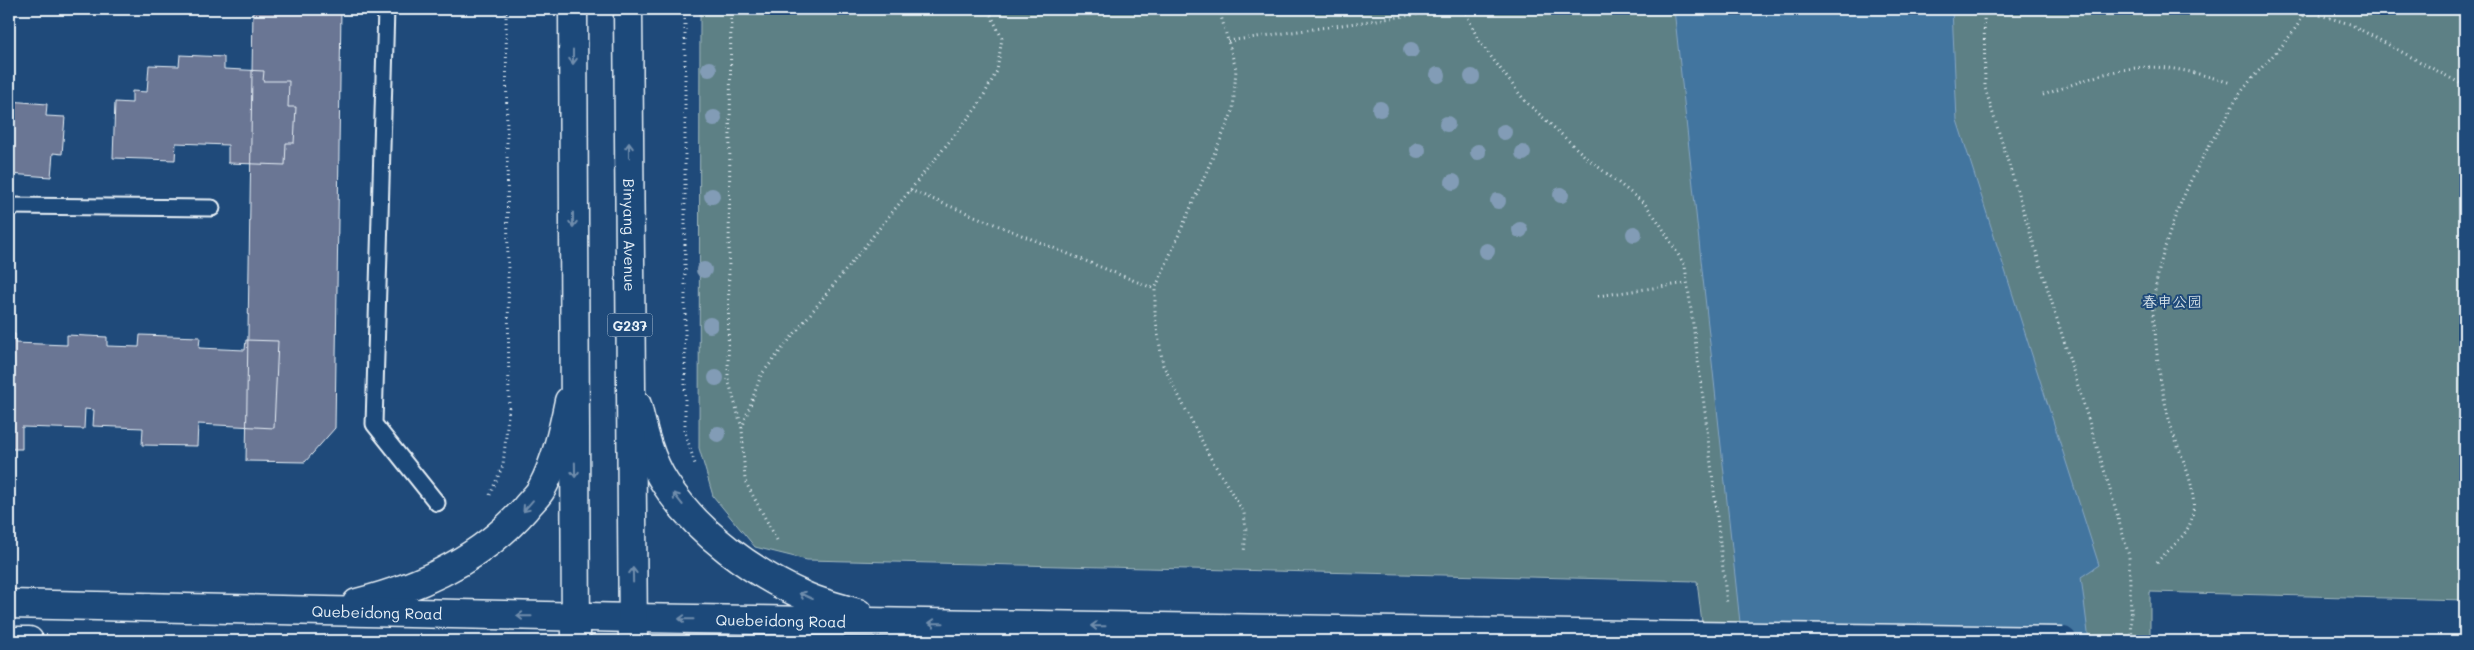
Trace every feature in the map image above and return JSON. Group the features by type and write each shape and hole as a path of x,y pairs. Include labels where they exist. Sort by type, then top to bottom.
{"main road":[{"path":"573,9 576,629"},
{"name":"Binyang Avenue","path":"628,9 633,630"},
{"path":"630,373 644,436 665,483 698,525 739,560 807,597 886,622"},
{"path":"324,611 393,594 454,566 506,531 542,489 562,435 574,380"},
{"name":"Quebeidong Road","path":"9,604 324,611 576,629 633,630 886,622 2063,641"},
{"path":"9,641 29,641"}],"lane":[{"path":"386,9 374,424 437,503"},
{"path":"9,206 212,208"}],"path":[{"path":"489,498 503,465 509,406 506,9"},
{"path":"685,9 685,432 697,469"},
{"path":"731,9 728,379 742,428 746,481 777,540"},
{"path":"742,428 761,374 978,106 997,71 1002,38 988,9"},
{"path":"1219,9 1236,69 1234,111 1155,289 1156,316 1163,364 1210,457 1244,513 1246,530 1244,553"},
{"path":"1228,40 1454,9"},
{"path":"1464,9 1479,40 1524,101 1587,158 1645,204 1660,224 1685,266 1705,412 1728,613"},
{"path":"1984,9 1985,88 2106,476 2129,556 2132,641"},
{"path":"2157,562 2183,535 2191,522 2192,502 2187,472 2173,432 2158,368 2153,305 2162,261 2179,205 2209,145 2246,85 2276,53 2302,19 2306,9"},
{"path":"2320,15 2350,24 2465,86"},
{"path":"2043,95 2084,80 2136,68 2184,70 2231,83"},
{"path":"910,190 1155,289"},
{"path":"1598,296 1687,283"}],"green space":[{"name":"春申公园","path":"700,9 2465,9 2465,600 2150,592 2150,641 1704,641 1697,581 807,560 755,547 713,496 699,448"}],"water":[{"path":"1674,9 1952,9 1957,120 2099,565 2081,577 2089,641 1742,641"}],"building":[{"path":"253,9 341,9 335,428 305,462 246,461"},
{"path":"180,55 224,57 224,69 264,71 263,81 289,81 288,107 296,107 294,143 286,143 285,165 228,163 228,145 176,143 175,160 113,158 115,102 132,103 132,91 147,92 149,65 179,66"},
{"path":"9,101 47,104 46,116 65,117 62,154 53,153 51,177 9,174"},
{"path":"9,333 15,334 15,343 67,345 67,335 107,337 107,346 139,347 140,335 200,337 199,348 245,350 246,340 278,341 274,428 198,424 197,446 142,445 143,428 93,426 94,410 85,409 84,429 22,427 22,449 9,449"}]}
